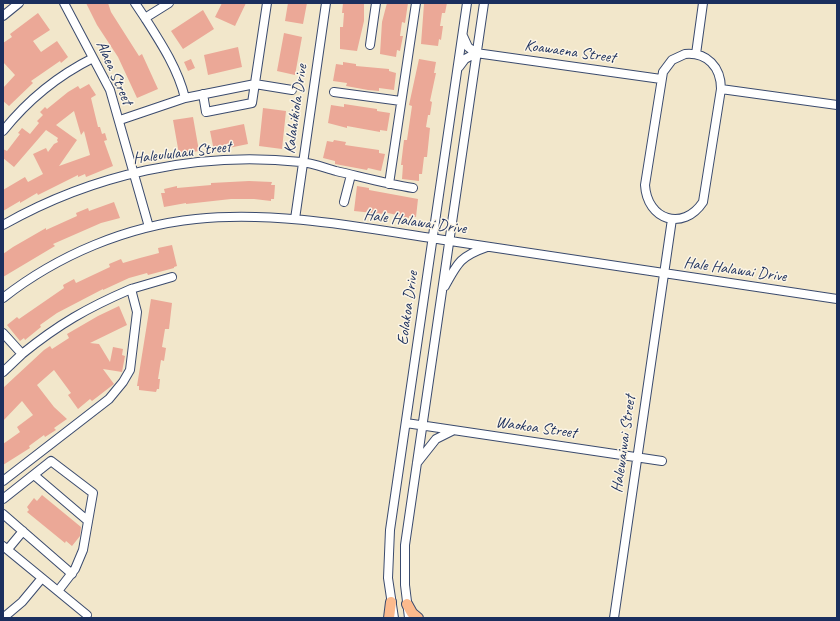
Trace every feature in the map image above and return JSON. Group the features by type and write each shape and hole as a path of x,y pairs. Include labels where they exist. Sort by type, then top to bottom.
{"main road":[{"path":"389,618 391,602"},
{"path":"407,604 412,613 418,618"}],"street":[{"path":"3,16 19,3"},
{"name":"Alaea Street","path":"64,3 110,90 120,120 149,227"},
{"path":"135,3 163,46 182,87 185,98"},
{"path":"145,18 169,3"},
{"path":"203,94 206,112 252,103 267,3"},
{"name":"Kalahikiola Drive","path":"295,219 326,3"},
{"path":"370,45 376,3"},
{"path":"389,184 416,3"},
{"name":"Eolakoa Drive","path":"394,618 388,578 390,530 467,3"},
{"name":"Eolakoa Drive","path":"409,618 404,563 405,545 484,3"},
{"path":"696,54 703,3"},
{"path":"457,70 465,59 476,53 468,47 462,34"},
{"name":"Koawaena Street","path":"476,53 661,79"},
{"path":"685,54 696,54 706,58 716,67 721,80 721,89 703,202 692,215 684,218 672,219 660,215 653,210 646,195 645,185 663,72 672,60 685,54"},
{"path":"3,131 37,96 55,82 93,58"},
{"path":"120,120 185,98 255,84 292,90"},
{"path":"721,89 837,105"},
{"path":"334,92 401,101"},
{"name":"Haleululaau Street","path":"3,225 68,194 133,172 186,163 240,160 302,162 389,184 413,188"},
{"path":"344,202 351,175"},
{"name":"Hale Halawai Drive","path":"3,298 18,286 57,263 114,238 149,227 194,219 229,216 295,219 432,238 837,299"},
{"path":"663,274 672,219"},
{"path":"442,292 461,260 470,253 489,247"},
{"name":"Halewaiwai Street","path":"614,618 663,274"},
{"path":"3,372 22,354 70,318 98,303 131,289 172,277"},
{"path":"3,481 104,403 123,382 130,370 137,312 131,289"},
{"path":"3,333 22,354"},
{"name":"Waokoa Street","path":"406,423 662,461"},
{"path":"417,463 436,439 455,431"},
{"path":"3,499 51,461 93,493 83,550 72,574 58,591"},
{"path":"34,475 88,521"},
{"path":"3,514 72,574"},
{"path":"23,531 5,548 87,615"},
{"path":"3,618 14,610 42,578"}],"building":[{"path":"86,3 108,3 111,12 139,56 142,54 158,89 137,98 118,57 97,25"},
{"path":"222,3 246,3 235,26 215,17"},
{"path":"288,3 307,3 303,24 285,21"},
{"path":"343,3 364,3 364,21 357,51 340,49 340,27 343,27 344,13 342,13"},
{"path":"387,3 408,3 405,23 402,22 400,36 403,36 400,51 397,50 396,57 380,54 382,22"},
{"path":"447,3 445,13 442,13 440,26 443,26 441,40 439,39 438,46 421,44 424,4"},
{"path":"203,10 214,29 183,49 171,31"},
{"path":"38,13 50,30 33,41 41,52 57,41 68,57 61,63 60,61 31,81 33,83 9,106 3,101 3,88 15,75 3,62 3,43 12,37 10,34"},
{"path":"284,33 302,37 295,75 277,71"},
{"path":"238,47 242,67 208,75 204,55"},
{"path":"191,59 195,68 188,71 184,62"},
{"path":"419,59 436,62 434,73 436,73 430,101 432,102 430,115 428,115 426,127 430,128 427,157 424,157 422,174 419,174 419,181 402,179 403,165 401,165 404,140 407,140 412,106 409,105"},
{"path":"343,62 356,64 356,66 389,69 389,71 396,73 394,90 379,88 379,91 368,90 346,86 347,83 333,81 336,64 343,65"},
{"path":"89,84 96,95 91,98 98,127 100,127 102,134 105,133 107,140 104,141 113,166 86,177 85,174 78,177 78,175 38,195 37,193 20,203 20,201 3,211 3,190 25,177 28,182 43,174 33,154 46,148 48,152 54,144 58,142 58,138 46,130 14,167 3,158 3,149 7,151 20,134 18,133 22,128 30,134 39,123 37,121 43,115 40,112 45,107 47,109 78,86 80,89","holes":["74,111 81,135 84,131 90,155 59,166 77,140 56,125"]},
{"path":"344,104 377,109 377,111 390,113 387,131 380,130 380,132 347,126 347,128 328,123 331,105 344,107"},
{"path":"263,108 286,111 282,149 259,146"},
{"path":"193,117 199,151 179,154 173,120"},
{"path":"244,124 248,144 214,151 210,131"},
{"path":"334,140 346,142 345,145 379,150 379,153 385,154 381,171 335,164 335,161 323,158 327,141 333,142"},
{"path":"249,181 272,182 271,185 275,185 274,199 271,199 271,201 231,199 186,203 164,207 161,193 165,193 164,189 177,186 177,188 211,185 211,183"},
{"path":"357,186 369,188 369,190 418,199 416,217 409,216 409,218 384,212 384,214 354,211"},
{"path":"114,202 120,218 101,223 53,244 55,246 3,277 3,254 13,247 46,228 46,230 77,216 76,213 88,208 89,211"},
{"path":"172,245 177,266 174,268 129,278 103,289 57,313 40,325 41,327 25,340 24,338 20,341 7,325 17,317 19,319 64,288 63,285 74,279 76,283 110,267 109,264 121,259 123,263 159,253 158,248"},
{"path":"151,299 172,303 169,329 165,329 162,347 166,348 164,361 161,360 158,379 160,379 159,389 157,389 156,392 139,390 139,386 137,386"},
{"path":"119,306 127,325 90,343 99,344 110,362 113,347 123,349 122,355 125,356 122,372 103,369 114,384 92,401 90,399 78,409 68,395 71,393 54,370 37,385 54,407 67,419 54,428 56,430 45,437 44,435 29,446 30,448 3,465 3,444 20,432 17,427 33,415 22,401 3,421 3,388 44,350 50,346 52,349 69,338 67,334"},
{"path":"42,495 81,527 80,536 72,546 66,541 65,543 27,512 29,510 27,507 34,498 37,501"}]}
